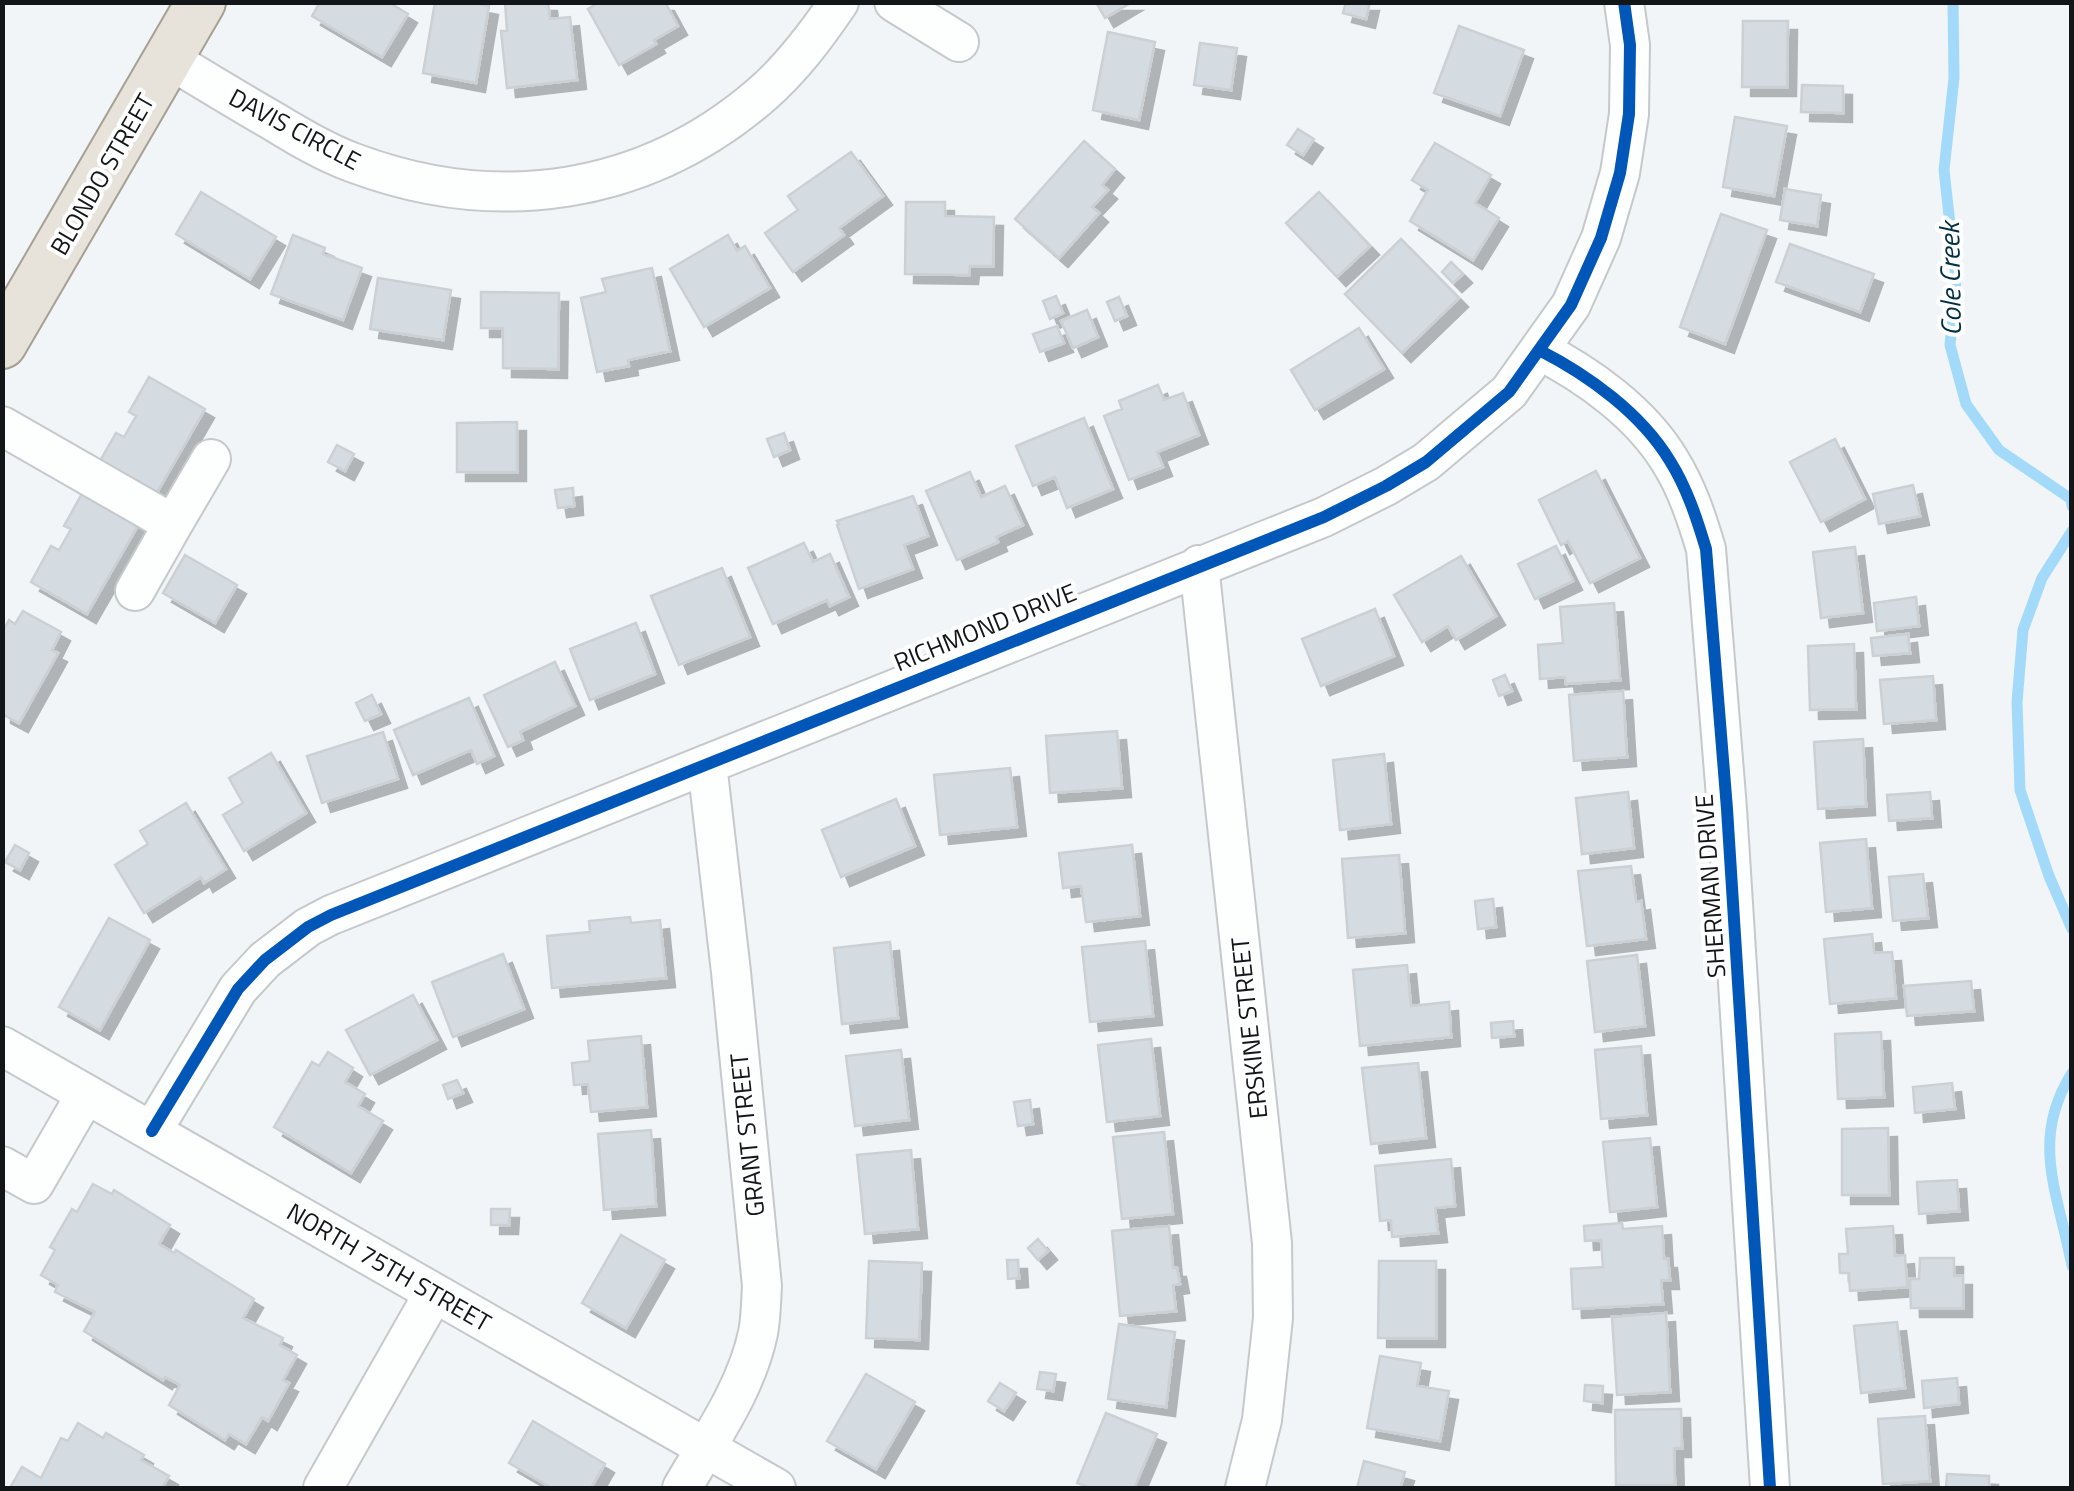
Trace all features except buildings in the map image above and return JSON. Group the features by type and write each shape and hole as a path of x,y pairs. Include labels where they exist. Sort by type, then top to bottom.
{"main road":[{"name":"BLONDO STREET","path":"2,344 201,2"}],"street":[{"name":"DAVIS CIRCLE","path":"169,58 312,144 389,176 469,192 551,190 599,181 638,168 724,124 790,66 839,2"},
{"path":"894,2 959,42"},
{"name":"RICHMOND DRIVE","path":"152,1132 238,990 265,960 308,927 1324,516 1426,462 1509,392 1571,305 1601,238 1620,174 1629,114 1630,46 1624,2"},
{"name":"SHERMAN DRIVE","path":"1539,350 1575,368 1656,441 1671,462 1697,517 1706,550 1727,809 1770,1488"},
{"path":"2,426 173,524"},
{"path":"135,590 211,459"},
{"name":"ERSKINE STREET","path":"1199,566 1272,1242 1273,1318 1262,1420 1245,1488"},
{"name":"GRANT STREET","path":"682,1488 725,1416 749,1364 758,1331 762,1286 706,764"},
{"name":"NORTH 75TH STREET","path":"2,1046 776,1488"},
{"path":"2,1166 34,1184 86,1094"},
{"path":"323,1488 434,1293"}],"waterway":[{"name":"Cole Creek","path":"1953,2 1954,78 1944,170 1956,279 1950,345 1966,404 1999,450 2071,499 2072,506"},
{"name":"Cole Creek","path":"2072,531 2042,578 2023,630 2017,702 2020,790 2072,929"},
{"name":"Cole Creek","path":"2072,1073 2059,1098 2050,1145 2055,1192 2072,1266"}],"cycle path":[{"path":"152,1131 238,989 265,960 308,927 1324,517 1426,462 1509,392 1571,305 1601,238 1620,173 1629,114 1630,45 1624,2"},
{"path":"1539,350 1594,383 1629,411 1658,443 1682,482 1706,549 1727,809 1770,1488"}]}
